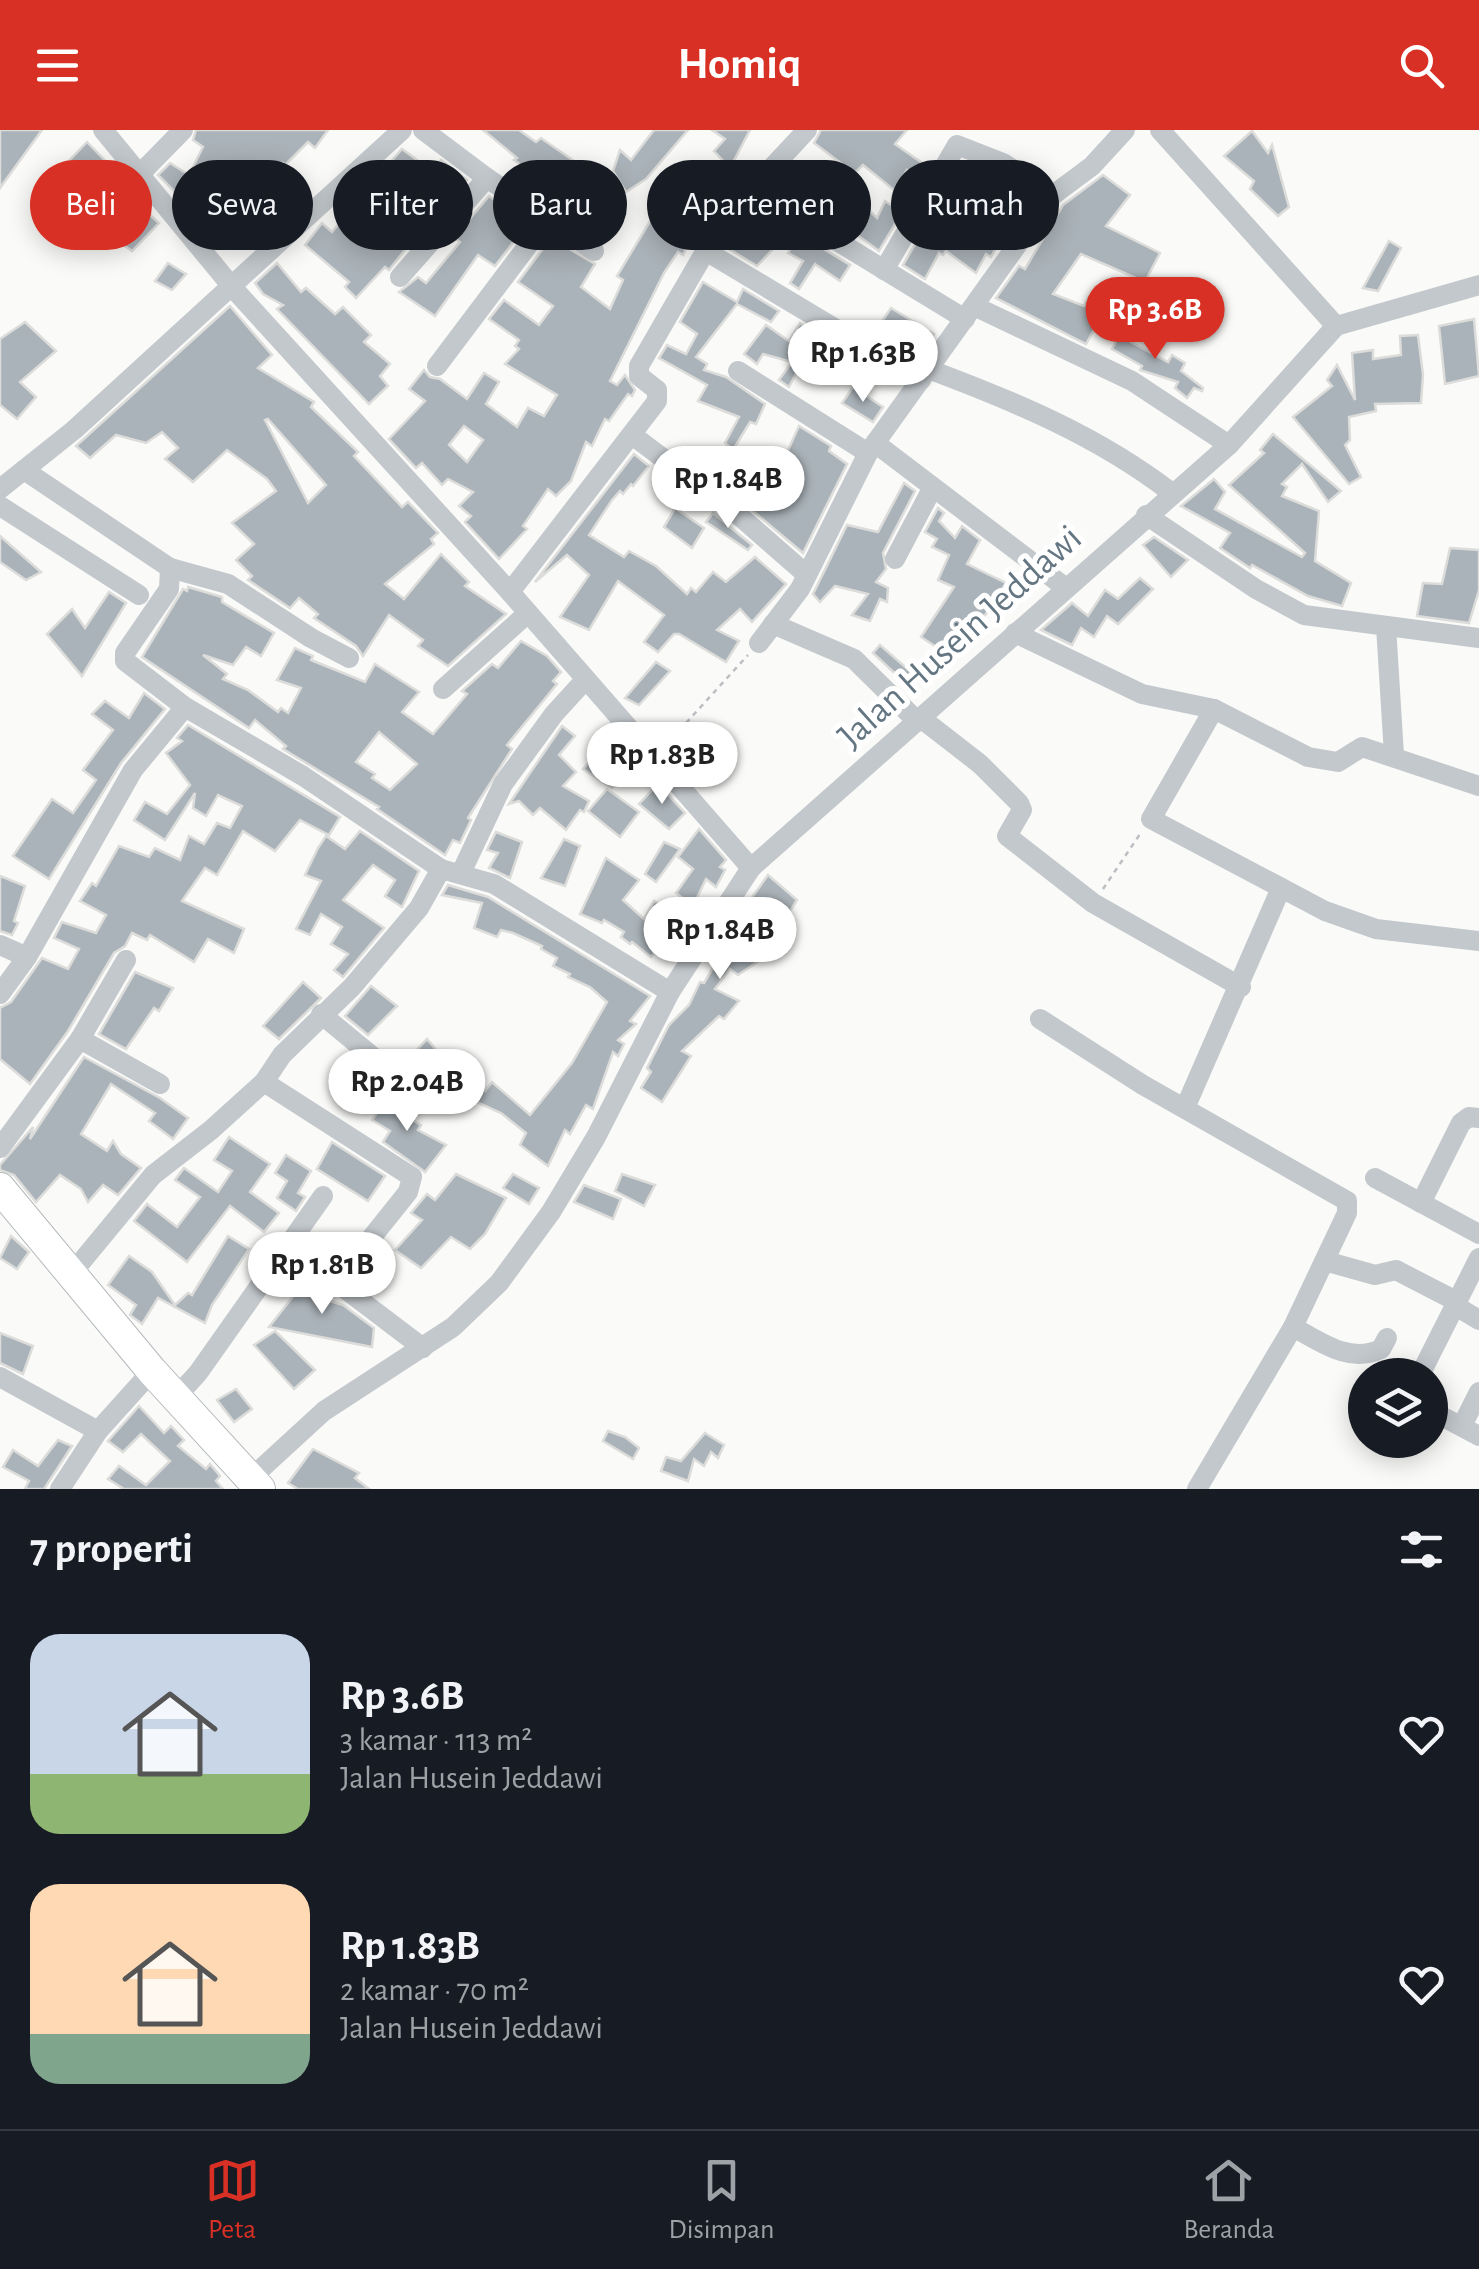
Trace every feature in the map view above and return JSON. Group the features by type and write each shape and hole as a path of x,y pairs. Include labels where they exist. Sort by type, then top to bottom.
{"highway":[{"path":"0,1188 152,1370 256,1484"}],"street":[{"path":"102,130 128,160"},
{"path":"152,162 183,130"},
{"path":"0,489 233,288 402,130"},
{"path":"423,130 493,182"},
{"path":"778,160 807,130"},
{"path":"1059,191 1092,166 1126,130"},
{"path":"1160,130 1336,326 1479,285"},
{"path":"949,160 958,144 997,160"},
{"path":"400,277 487,178"},
{"path":"152,189 233,288 510,592 751,868"},
{"path":"438,366 524,250"},
{"path":"510,592 658,396 639,376 643,355 704,250 757,285 925,375 1090,438 1124,456 1172,492"},
{"path":"851,250 970,312 1132,380 1229,445"},
{"path":"884,270 896,250"},
{"path":"760,643 808,574 872,448 1015,250"},
{"name":"Jalan Husein Jeddawi","path":"256,1484 324,1411 476,1308 552,1212 596,1137 670,992 751,868 1229,445 1336,326"},
{"path":"738,372 933,487 1066,588"},
{"path":"632,435 735,512 808,574"},
{"path":"24,470 170,568 228,584 349,658"},
{"path":"895,559 933,487"},
{"path":"0,506 139,595"},
{"path":"1146,515 1304,615 1479,638"},
{"path":"170,568 169,589 125,653 125,661 186,707 451,871 494,884 670,992"},
{"path":"444,689 528,613"},
{"path":"774,624 854,659 920,720 980,764 1022,810 1007,836 1093,903 1242,987"},
{"path":"1386,626 1394,755"},
{"path":"1015,633 1142,694 1214,710 1308,757 1338,762 1362,747 1479,786"},
{"path":"72,1273 152,1175 211,1130 264,1082 282,1054 352,988 451,871 502,784 585,680"},
{"path":"0,994 27,957 133,770 186,707"},
{"path":"1214,710 1151,818 1325,912 1376,928 1479,941"},
{"path":"1186,1108 1242,987 1281,888"},
{"path":"0,945 27,957"},
{"path":"0,1148 80,1040 126,960"},
{"path":"321,1014 418,1094"},
{"path":"1040,1019 1346,1199 1347,1214 1293,1327 1197,1489"},
{"path":"80,1040 160,1084"},
{"path":"264,1082 412,1177 412,1187 336,1282 422,1348"},
{"path":"1421,1203 1461,1123 1479,1118"},
{"path":"1375,1178 1479,1234"},
{"path":"177,1396 323,1196"},
{"path":"1428,1358 1479,1258"},
{"path":"1325,1261 1375,1275 1396,1270 1479,1320"},
{"path":"1293,1327 1343,1353 1358,1356 1381,1350 1387,1338"},
{"path":"60,1489 98,1431 152,1370"},
{"path":"0,1377 98,1431"},
{"path":"1448,1419 1471,1431 1479,1392"}],"path":[{"path":"655,757 760,643"},
{"path":"1093,903 1151,818"}],"building":[{"path":"0,130 42,130 0,188"},
{"path":"196,130 328,130 315,148 308,142 290,160 196,160 203,147 193,140"},
{"path":"483,130 519,130 536,142 541,138 573,160 514,160 517,158"},
{"path":"654,130 688,130 662,160 647,160 647,178 627,191 627,160 617,160 620,150 631,160"},
{"path":"712,130 750,130 734,160 722,160 714,151 725,139"},
{"path":"821,130 907,130 895,144 918,160 891,160 891,188 871,171 871,160 837,160 814,143"},
{"path":"1252,131 1268,153 1272,145 1289,207 1278,216 1250,189 1254,181 1224,156"},
{"path":"87,142 104,160 70,160"},
{"path":"402,149 417,160 392,160"},
{"path":"172,164 172,189 158,175"},
{"path":"1103,175 1130,195 1106,226 1160,253 1145,282 1081,254 1053,294 1084,306 1089,297 1107,306 1086,344 996,298 1019,266 1025,269 1036,250 1059,250 1059,212"},
{"path":"489,196 493,199 493,250 507,250 495,266 478,255 435,316 399,292 418,277 426,283 453,250 473,250 473,215"},
{"path":"885,201 891,205 891,231 879,251 871,245 871,212 877,218"},
{"path":"322,223 332,232 333,250 405,250 389,270 385,267 356,298 345,287 349,282 311,250 313,235"},
{"path":"647,226 647,250 685,250 683,255 678,252 664,273 610,381 617,385 625,375 635,390 632,396 628,394 609,421 605,419 592,446 586,442 571,481 556,496 548,489 523,526 527,529 499,559 465,522 471,516 459,506 473,492 448,479 442,485 422,463 416,468 389,439 425,401 409,389 424,370 467,399 484,373 499,382 486,404 517,427 528,408 544,416 557,395 505,364 519,349 515,346 519,340 489,319 504,300 539,325 553,306 518,282 542,250 571,250 595,264 581,287 610,309 623,280 617,276","holes":["464,426 483,440 467,462 449,445"]},
{"path":"1389,241 1401,248 1378,291 1363,288"},
{"path":"731,250 772,250 757,266"},
{"path":"825,250 850,265 840,281 815,264 799,289 790,283 803,261 788,253"},
{"path":"912,250 995,250 991,257 986,254 976,273 946,251 943,255 939,253 925,279 903,265"},
{"path":"168,263 186,274 172,290 155,281"},
{"path":"277,263 301,292 306,288 335,314 343,307 371,335 364,342 390,364 380,376 388,386 369,404 277,309 283,305 263,294 255,283"},
{"path":"703,282 737,302 743,289 779,311 771,322 737,304 696,357 707,364 704,370 726,377 765,404 756,424 750,422 733,450 725,443 739,417 698,401 707,385 659,358 667,345 686,354 697,334 680,322"},
{"path":"230,306 272,355 258,368 314,402 311,407 358,452 354,456 402,507 408,502 438,533 431,539 434,544 385,584 404,599 441,554 469,582 465,586 506,614 448,666 418,646 423,640 389,615 363,656 356,646 314,618 318,614 299,598 290,608 248,580 252,576 236,560 254,544 232,523 276,491 267,479 227,450 193,482 165,459 178,448 162,432 146,443 116,435 90,458 76,446","holes":["268,419 326,485 308,503 265,420"]},
{"path":"891,308 934,334 914,360 873,335"},
{"path":"1474,319 1479,376 1445,384 1439,326"},
{"path":"25,322 56,351 20,382 36,397 17,419 0,405 0,339"},
{"path":"800,323 817,338 819,335 844,350 834,368 807,352 789,387 779,380 792,362 763,354 757,364 744,354 766,325 789,341"},
{"path":"1125,324 1136,332 1131,342 1168,362 1172,355 1185,363 1181,371 1202,391 1194,388 1187,398 1175,388 1178,382 1140,370 1142,366 1112,349"},
{"path":"1418,335 1423,375 1421,403 1375,404 1376,411 1349,417 1350,440 1345,445 1361,477 1349,484 1293,417 1332,386 1327,380 1337,365 1355,400 1352,353 1373,350 1373,359 1401,355 1400,336"},
{"path":"853,387 883,407 873,422 842,403"},
{"path":"799,426 831,446 829,451 847,464 803,553 723,486 747,451 784,459"},
{"path":"1273,434 1341,491 1328,502 1302,464 1282,484 1287,487 1282,496 1319,511 1315,561 1351,583 1342,606 1308,596 1252,565 1250,568 1220,548 1230,533 1181,506 1214,479 1225,492 1215,509 1302,557 1305,553 1229,485 1264,453 1260,450"},
{"path":"634,454 649,466 633,486 623,494 620,491 612,500 589,535 624,557 629,551 656,566 687,594 691,588 696,592 713,572 726,582 755,557 786,584 752,622 740,609 717,630 739,641 726,662 679,634 674,634 658,652 644,642 664,615 618,581 589,630 560,617 589,575 567,555 535,582"},
{"path":"904,483 915,491 883,553 886,569 876,582 888,588 887,602 880,599 870,621 852,615 868,594 835,586 820,602 813,594 847,525 878,532"},
{"path":"675,508 704,528 692,548 664,527"},
{"path":"938,508 944,513 939,521 955,538 962,526 980,540 967,564 1006,583 978,626 947,654 921,637 954,587 938,580 949,555 932,547 937,539 925,532"},
{"path":"713,513 752,545 748,550 706,522"},
{"path":"0,536 41,572 26,580 0,562"},
{"path":"1154,537 1188,560 1171,577 1143,545"},
{"path":"1450,548 1479,550 1479,590 1469,623 1417,616 1423,583 1442,584"},
{"path":"1140,578 1153,589 1118,624 1107,616 1094,637 1081,628 1072,645 1041,630 1072,603 1088,616 1105,590 1118,599"},
{"path":"188,587 222,597 222,602 274,633 261,656 246,647 233,665 203,655 227,674 223,679 248,690 278,712 281,708 288,713 301,688 277,680 295,648 313,656 311,660 365,682 375,664 419,692 402,712 433,734 467,694 462,691 492,664 498,668 521,641 547,656 561,672 553,681 557,684 507,745 512,749 468,818 471,820 460,843 453,840 445,855 379,807 283,749 286,746 255,720 249,728 142,657 183,589 187,591","holes":["379,732 417,764 390,790 356,762"]},
{"path":"109,592 126,603 82,676 47,634 72,609 85,628"},
{"path":"880,645 911,672 903,681 873,653"},
{"path":"656,662 670,671 639,705 625,698"},
{"path":"144,693 165,709 121,763 49,879 13,856 52,799 73,813 96,780 83,770 113,730 92,714 105,701 129,718"},
{"path":"188,725 340,817 329,835 300,820 275,851 243,831 217,875 205,868 182,901 244,929 234,953 208,939 194,962 150,935 147,940 132,933 125,946 114,953 68,1031 30,1084 0,1059 0,1008 11,1002 42,958 68,969 79,949 54,938 62,922 96,933 106,915 80,901 92,883 96,886 119,846 149,857 155,848 180,860 189,836 204,844 217,823 230,828 242,806 218,795 206,816 193,808 195,793 165,840 134,820 145,802 167,814 190,785 166,753 182,741 177,738"},
{"path":"562,726 575,736 559,755 576,772 563,786 589,801 566,830 540,808 533,815 519,801 509,804"},
{"path":"605,745 637,763 612,788 583,769"},
{"path":"658,784 685,813 669,829 639,804"},
{"path":"607,789 639,812 620,837 588,811"},
{"path":"699,829 726,860 720,867 725,870 716,887 706,879 693,906 676,893 693,869 678,857"},
{"path":"360,831 419,871 402,907 385,896 395,880 373,865 343,900 384,928 343,977 334,970 348,954 331,944 342,927 321,914 310,935 296,929 321,881 305,875 318,848 326,836 345,849"},
{"path":"496,832 522,842 510,878 489,868 498,853 487,850"},
{"path":"564,839 580,846 565,886 541,878"},
{"path":"664,842 680,849 656,882 645,874"},
{"path":"606,858 639,880 623,900 644,919 654,901 672,910 662,932 668,936 651,957 621,937 624,932 604,920 602,923 580,914"},
{"path":"768,875 797,900 760,960 738,975 730,969 715,989 739,1001 724,1019 719,1016 682,1051 691,1056 662,1102 641,1088 651,1072 647,1068 669,1025 689,1005 700,982 704,983 717,961 710,956"},
{"path":"0,876 25,886 12,935 0,931"},
{"path":"448,885 488,897 650,996 630,1021 636,1024 618,1040 624,1044 618,1056 613,1052 593,1109 586,1105 570,1134 565,1130 548,1166 520,1145 526,1133 501,1113 428,1080 437,1072 415,1052 427,1039 448,1064 457,1055 473,1069 466,1080 485,1091 492,1082 530,1115 572,1063 607,1002 590,987 553,966 557,958 542,946 513,933 501,930 497,937 474,928 482,903 442,895"},
{"path":"135,972 173,988 126,1049 99,1034"},
{"path":"303,982 321,998 279,1039 263,1026"},
{"path":"371,986 397,1006 368,1035 345,1016"},
{"path":"84,1057 160,1098 188,1118 173,1139 149,1121 155,1113 111,1084 81,1134 107,1151 113,1141 121,1154 141,1168 118,1195 103,1185 88,1202 81,1189 60,1175 36,1202 14,1175 0,1170 0,1165 33,1127 30,1139"},
{"path":"393,1091 406,1102 401,1114 421,1125 418,1130 446,1145 425,1172 383,1142 390,1131 372,1120"},
{"path":"229,1137 270,1164 250,1192 279,1213 264,1232 230,1206 187,1262 134,1221 147,1204 177,1227 200,1197 175,1180 184,1168 218,1192 232,1171 214,1160"},
{"path":"332,1142 385,1176 368,1201 317,1169"},
{"path":"286,1155 311,1171 298,1193 305,1197 296,1211 277,1198 287,1181 275,1173"},
{"path":"456,1174 506,1198 485,1234 470,1249 451,1237 421,1268 395,1250 422,1220 411,1213 427,1194 435,1200"},
{"path":"513,1174 539,1188 529,1204 503,1188"},
{"path":"622,1174 655,1185 644,1206 615,1191"},
{"path":"584,1185 621,1199 613,1219 574,1202"},
{"path":"313,1235 328,1248 311,1268 297,1257"},
{"path":"11,1236 29,1252 17,1269 0,1258"},
{"path":"228,1236 249,1249 212,1305 205,1323 158,1298 142,1324 130,1315 136,1305 108,1285 129,1256 152,1272 175,1305 188,1293 192,1295"},
{"path":"311,1274 322,1281 326,1291 320,1298 343,1305 374,1328 372,1347 269,1327"},
{"path":"275,1331 315,1370 294,1389 254,1345"},
{"path":"0,1333 33,1346 23,1374 0,1363"},
{"path":"236,1389 252,1409 234,1422 217,1400"},
{"path":"139,1406 164,1433 171,1426 184,1440 178,1446 206,1469 210,1464 220,1476 216,1481 223,1489 124,1489 108,1479 119,1466 146,1485 170,1461 141,1434 123,1452 108,1441"},
{"path":"608,1431 639,1448 633,1459 603,1441"},
{"path":"705,1433 724,1445 718,1458 711,1452 704,1466 694,1459 688,1481 661,1471 666,1457 681,1461"},
{"path":"58,1440 72,1446 44,1489 25,1489 29,1481 3,1467 13,1450 38,1466"},
{"path":"313,1449 359,1473 355,1478 369,1489 298,1489 288,1483"}]}
